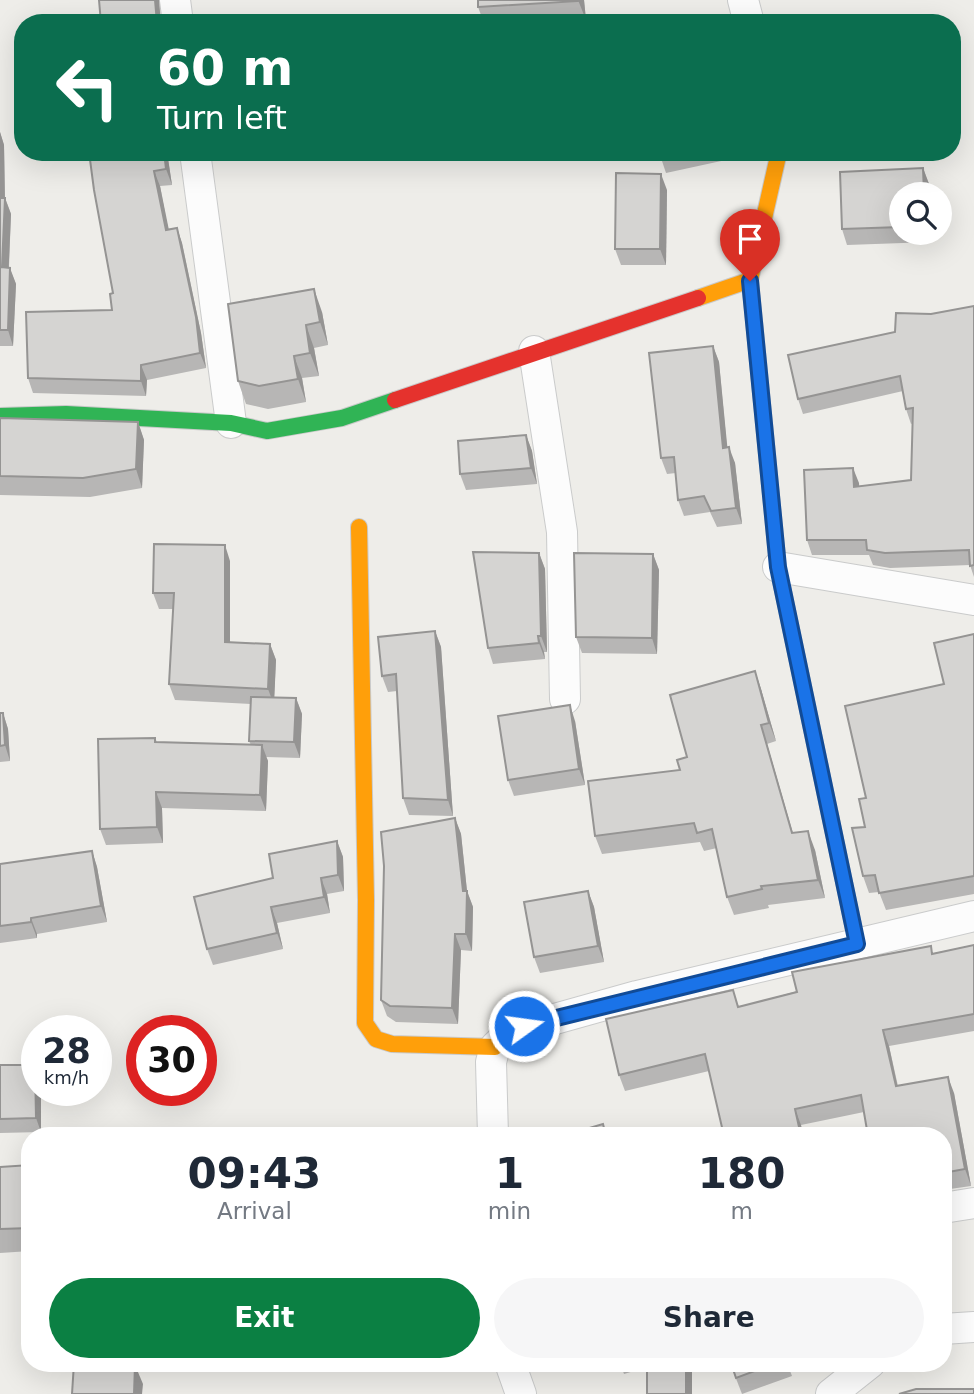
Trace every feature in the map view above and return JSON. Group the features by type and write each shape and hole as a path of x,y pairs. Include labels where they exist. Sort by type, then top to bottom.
{"street":[{"path":"196,161 231,423"},
{"path":"777,161 750,281 778,567 857,944"},
{"path":"0,416 66,414 231,423 267,431 342,418 534,351 750,281"},
{"path":"534,351 562,532 565,699"},
{"path":"359,527 366,900 365,1023 376,1039 393,1044 495,1047"},
{"path":"778,567 974,600"},
{"path":"493,1127 491,1062 495,1047 502,1038 524,1026 974,916"},
{"path":"952,1207 974,1203"},
{"path":"952,1328 974,1327"},
{"path":"513,1372 521,1394"},
{"path":"831,1394 859,1372"}],"building":[{"path":"99,0 155,0 156,14 100,14"},
{"path":"478,0 578,0 579,1 478,7"},
{"path":"90,161 165,161 166,169 154,171 166,230 177,228 196,317 200,353 141,365 141,381 28,378 26,312 112,310 110,294 113,293"},
{"path":"923,168 924,182 889,182 889,227 842,229 840,172"},
{"path":"616,173 661,174 660,249 615,249"},
{"path":"0,198 5,198 2,267 10,268 8,330 0,330"},
{"path":"314,289 320,322 306,325 310,353 294,356 298,379 259,386 238,381 228,304"},
{"path":"974,306 974,565 970,566 969,550 885,553 867,550 866,540 807,540 804,470 853,468 854,487 911,480 913,408 906,409 900,376 798,399 788,355 895,332 896,313 931,314"},
{"path":"713,346 723,448 729,447 736,508 711,511 704,496 678,500 674,457 661,458 649,353"},
{"path":"0,418 138,422 136,469 83,478 0,476"},
{"path":"526,435 531,468 460,474 458,441"},
{"path":"154,544 225,545 225,642 270,644 268,689 169,684 174,593 153,593"},
{"path":"473,552 539,553 539,643 488,648"},
{"path":"574,553 653,554 652,638 576,637"},
{"path":"435,631 448,800 403,798 396,674 382,676 378,637"},
{"path":"974,634 974,876 879,893 875,875 863,876 852,828 865,827 859,799 866,798 845,706 944,684 934,643"},
{"path":"755,671 769,723 761,725 792,833 808,831 818,880 761,886 762,889 727,897 712,829 697,833 694,823 595,836 588,781 680,770 677,760 687,757 670,695"},
{"path":"251,697 296,698 294,742 249,741"},
{"path":"570,705 579,769 508,780 498,716"},
{"path":"0,713 3,713 5,745 0,746"},
{"path":"155,738 155,742 262,745 260,795 156,792 157,827 100,829 98,739"},
{"path":"455,818 463,891 467,891 466,934 455,934 452,1008 390,1006 381,1000 384,866 381,832"},
{"path":"337,841 338,875 321,878 324,897 271,907 277,933 207,949 194,897 273,878 269,854"},
{"path":"92,851 101,906 0,926 0,864"},
{"path":"588,891 598,946 534,957 524,902"},
{"path":"974,945 974,1014 883,1030 896,1086 948,1077 965,1169 952,1171 952,1127 866,1127 861,1095 795,1109 799,1127 722,1127 705,1054 619,1075 606,1019 733,990 738,1007 797,992 792,972 931,946 932,954"},
{"path":"0,1065 21,1065 21,1106 36,1106 36,1118 0,1119"},
{"path":"21,1166 21,1228 0,1229 0,1167"},
{"path":"73,1372 135,1372 134,1394 72,1394"},
{"path":"647,1372 686,1372 686,1394 647,1394"},
{"path":"734,1372 752,1372 736,1378"},
{"path":"916,1389 974,1389 974,1394 899,1394"}],"traffic: fast":[{"path":"0,416 66,414 231,423 267,431 342,418 395,400"},
{"path":"778,567 857,944"}],"traffic: slow":[{"path":"698,298 750,280 777,161"},
{"path":"750,280 778,567"},
{"path":"359,527 366,900 365,1023 376,1039 392,1044 495,1047"}],"traffic: jam":[{"path":"395,400 698,298"}],"route":[{"path":"524,1026 637,996 857,944 778,567 750,281"}]}
